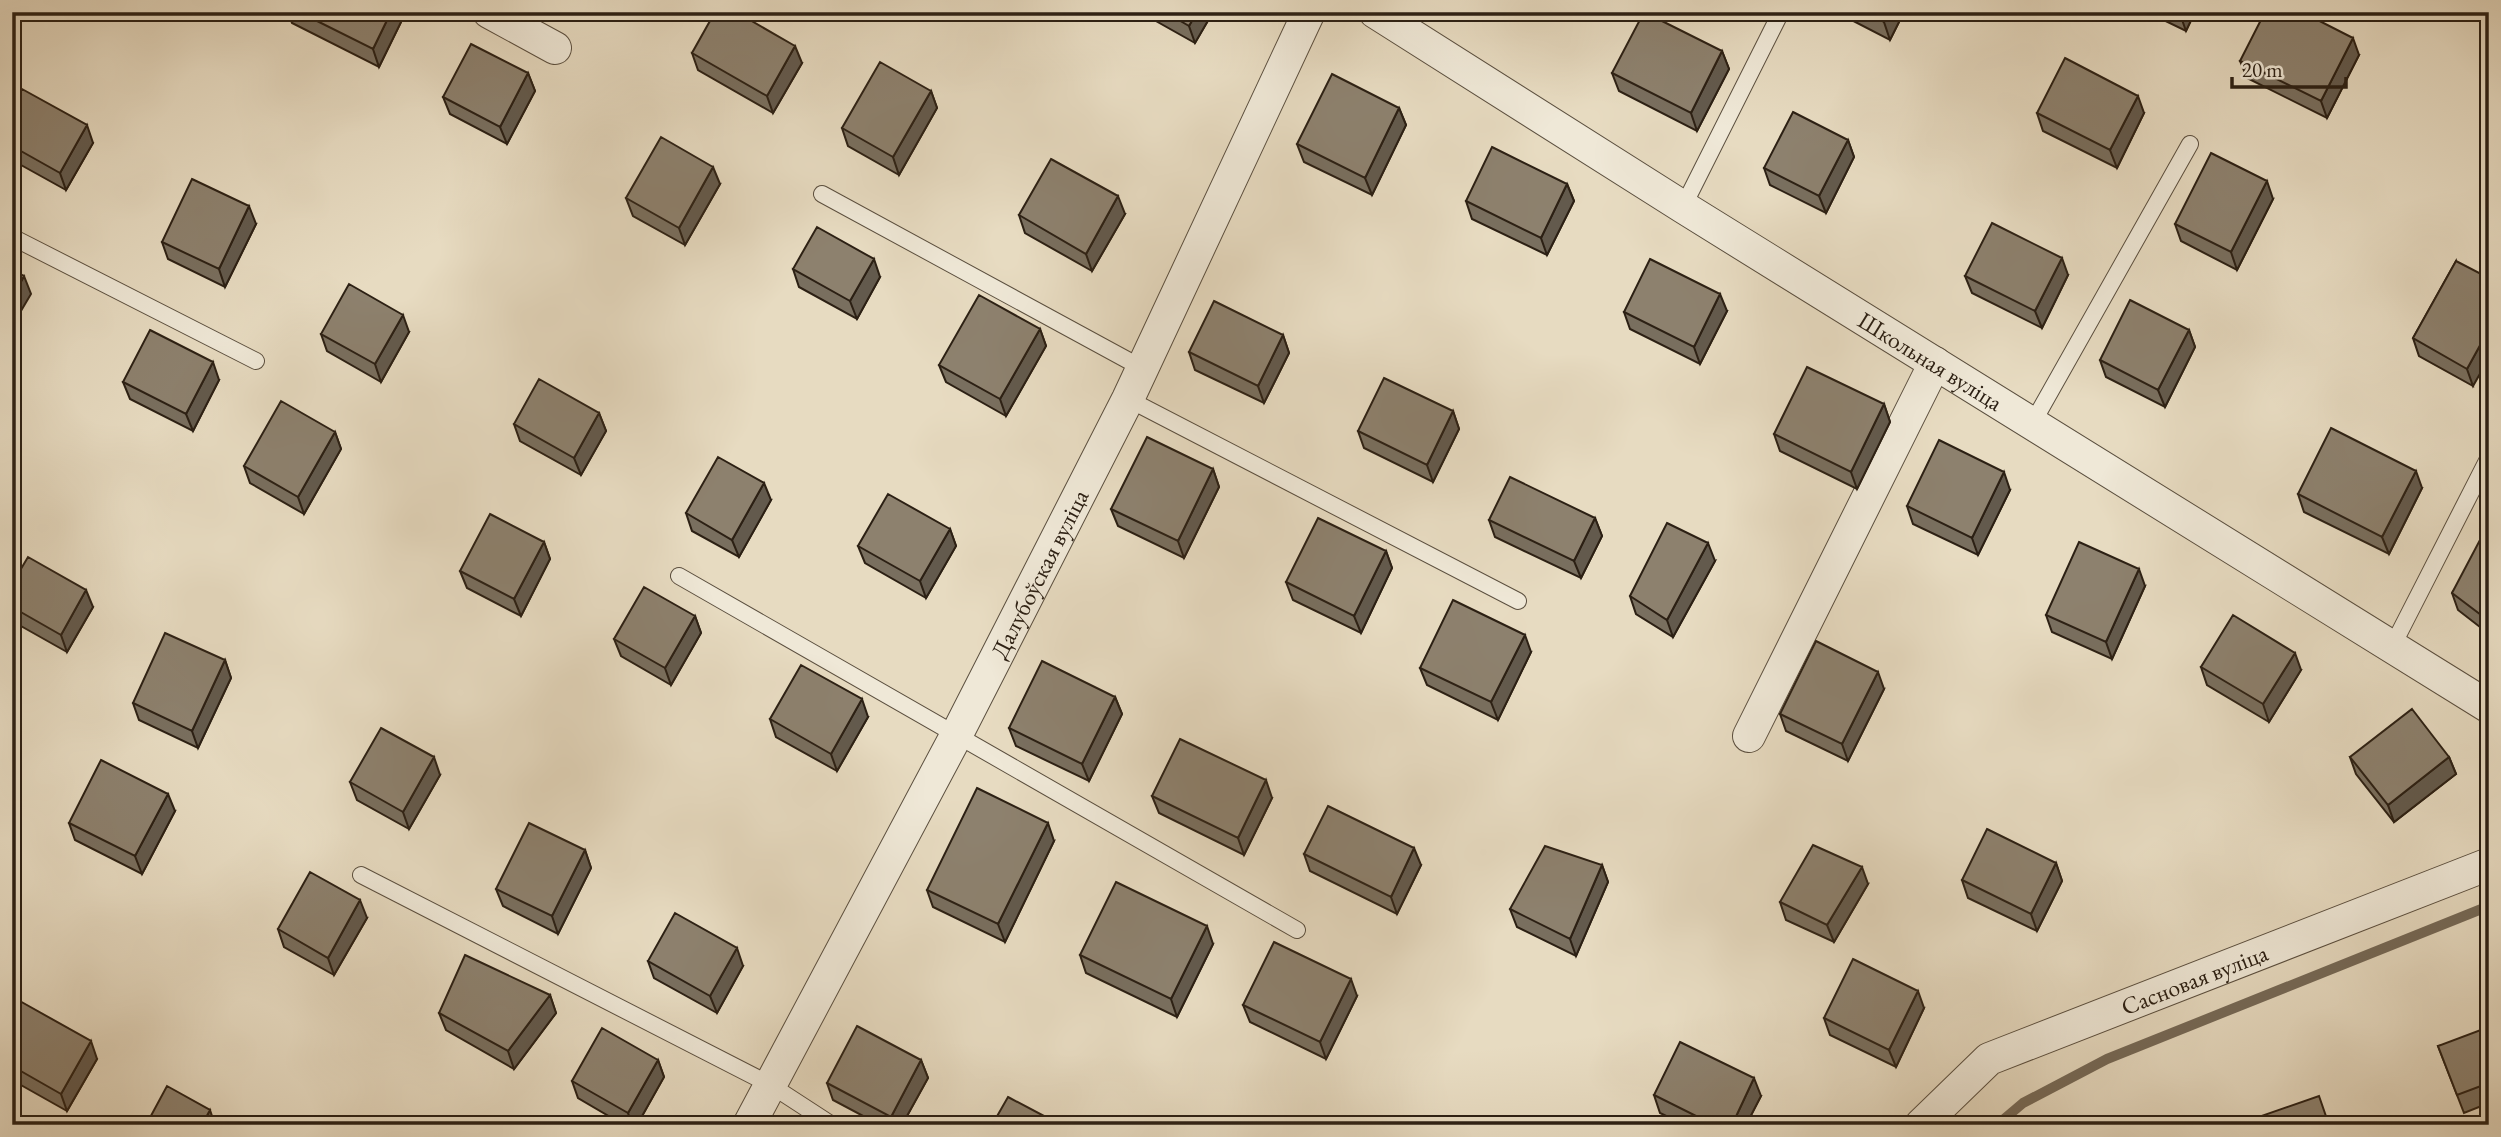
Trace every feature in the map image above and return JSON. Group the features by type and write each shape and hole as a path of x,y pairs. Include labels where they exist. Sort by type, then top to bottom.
{"street":[{"path":"489,12 555,48"},
{"name":"Далубоўская вуліца","path":"748,1125 957,734 1128,398 1309,12"},
{"name":"Школьная вуліца","path":"1375,12 2489,708"},
{"path":"1749,736 1935,363"},
{"name":"Сасновая вуліца","path":"1921,1125 1989,1059 2489,864"}],"lane":[{"path":"1684,207 1781,12"},
{"path":"2032,424 2190,144"},
{"path":"822,194 1142,368"},
{"path":"12,237 256,362"},
{"path":"1128,398 1518,601"},
{"path":"2392,647 2489,457"},
{"path":"679,576 1297,930"},
{"path":"361,875 769,1084 832,1125"}],"building":[{"path":"299,12 391,12 373,49"},
{"path":"715,12 736,12 795,46 767,96 692,53"},
{"path":"1165,12 1197,12 1189,26"},
{"path":"1644,12 1722,51 1691,113 1612,73"},
{"path":"1864,12 1889,12 1884,22"},
{"path":"2265,12 2302,12 2353,38 2321,101 2240,61"},
{"path":"471,44 528,73 500,127 443,97"},
{"path":"2065,58 2138,96 2110,150 2037,113"},
{"path":"880,62 931,91 893,157 842,128"},
{"path":"1332,74 1399,108 1365,178 1297,144"},
{"path":"22,89 87,125 60,173 12,146 12,106"},
{"path":"1793,112 1848,140 1819,196 1764,168"},
{"path":"661,137 713,167 679,228 626,198"},
{"path":"1492,147 1567,184 1541,238 1466,201"},
{"path":"2211,153 2267,181 2231,252 2175,224"},
{"path":"1051,159 1118,196 1086,254 1019,215"},
{"path":"192,179 249,206 219,269 162,242"},
{"path":"1992,223 2062,258 2035,311 1965,276"},
{"path":"817,227 874,259 850,301 793,269"},
{"path":"1650,259 1720,294 1694,347 1624,312"},
{"path":"2456,261 2489,278 2489,329 2467,369 2413,338"},
{"path":"12,269 24,276 12,298"},
{"path":"349,284 403,315 375,364 321,334"},
{"path":"979,295 1040,329 1000,399 939,365"},
{"path":"2130,300 2189,330 2158,390 2100,360"},
{"path":"1214,301 1283,335 1258,386 1189,352"},
{"path":"150,330 213,362 186,414 123,382"},
{"path":"1807,367 1884,404 1851,472 1774,434"},
{"path":"1384,378 1453,411 1427,465 1358,431"},
{"path":"539,379 599,413 574,458 514,424"},
{"path":"281,401 335,432 298,497 244,466"},
{"path":"2331,428 2416,471 2382,537 2298,494"},
{"path":"1147,437 1213,469 1178,541 1111,509"},
{"path":"1939,440 2004,472 1972,538 1907,506"},
{"path":"718,457 764,483 732,540 686,513"},
{"path":"1510,477 1595,518 1574,561 1489,520"},
{"path":"888,494 950,529 920,581 858,546"},
{"path":"490,514 544,542 514,599 460,571"},
{"path":"1318,518 1386,551 1354,616 1286,582"},
{"path":"1667,523 1708,543 1667,620 1630,596"},
{"path":"2481,538 2489,542 2489,621 2452,593"},
{"path":"2079,542 2139,569 2106,642 2046,615"},
{"path":"28,557 86,590 61,635 12,607 12,584"},
{"path":"644,587 695,616 665,668 614,639"},
{"path":"1453,600 1525,635 1491,702 1420,668"},
{"path":"2233,615 2295,653 2263,704 2201,667"},
{"path":"165,633 225,660 192,731 133,703"},
{"path":"1816,641 1878,672 1842,744 1780,714"},
{"path":"1042,661 1115,697 1082,764 1009,728"},
{"path":"801,665 862,699 831,754 770,719"},
{"path":"2412,709 2449,757 2388,805 2350,757"},
{"path":"381,728 434,757 403,812 350,782"},
{"path":"1180,739 1266,780 1238,838 1152,796"},
{"path":"101,760 168,794 135,856 69,823"},
{"path":"977,788 1048,823 998,924 927,890"},
{"path":"1328,806 1414,848 1391,897 1304,854"},
{"path":"529,823 585,850 552,916 496,889"},
{"path":"1987,829 2056,863 2031,914 1962,880"},
{"path":"1813,845 1862,867 1827,925 1780,902"},
{"path":"1545,846 1602,865 1570,939 1510,909"},
{"path":"310,872 360,900 328,958 278,929"},
{"path":"1116,882 1207,926 1171,999 1080,955"},
{"path":"675,913 737,948 710,996 648,961"},
{"path":"1274,942 1351,979 1320,1042 1243,1005"},
{"path":"465,955 550,995 508,1051 439,1013"},
{"path":"1853,959 1918,991 1889,1050 1824,1018"},
{"path":"18,1000 91,1041 61,1094 12,1066 12,1011"},
{"path":"857,1026 921,1060 891,1117 827,1083"},
{"path":"602,1028 658,1060 628,1113 572,1081"},
{"path":"2486,1028 2489,1036 2489,1083 2457,1095 2438,1046"},
{"path":"1680,1042 1754,1078 1732,1125 1714,1125 1654,1095"},
{"path":"167,1086 210,1110 202,1125 146,1125"},
{"path":"2319,1096 2329,1125 2245,1125 2244,1122"},
{"path":"1008,1097 1061,1125 992,1125"}],"waterway":[{"path":"1997,1125 2023,1103 2107,1059 2489,906"}]}
